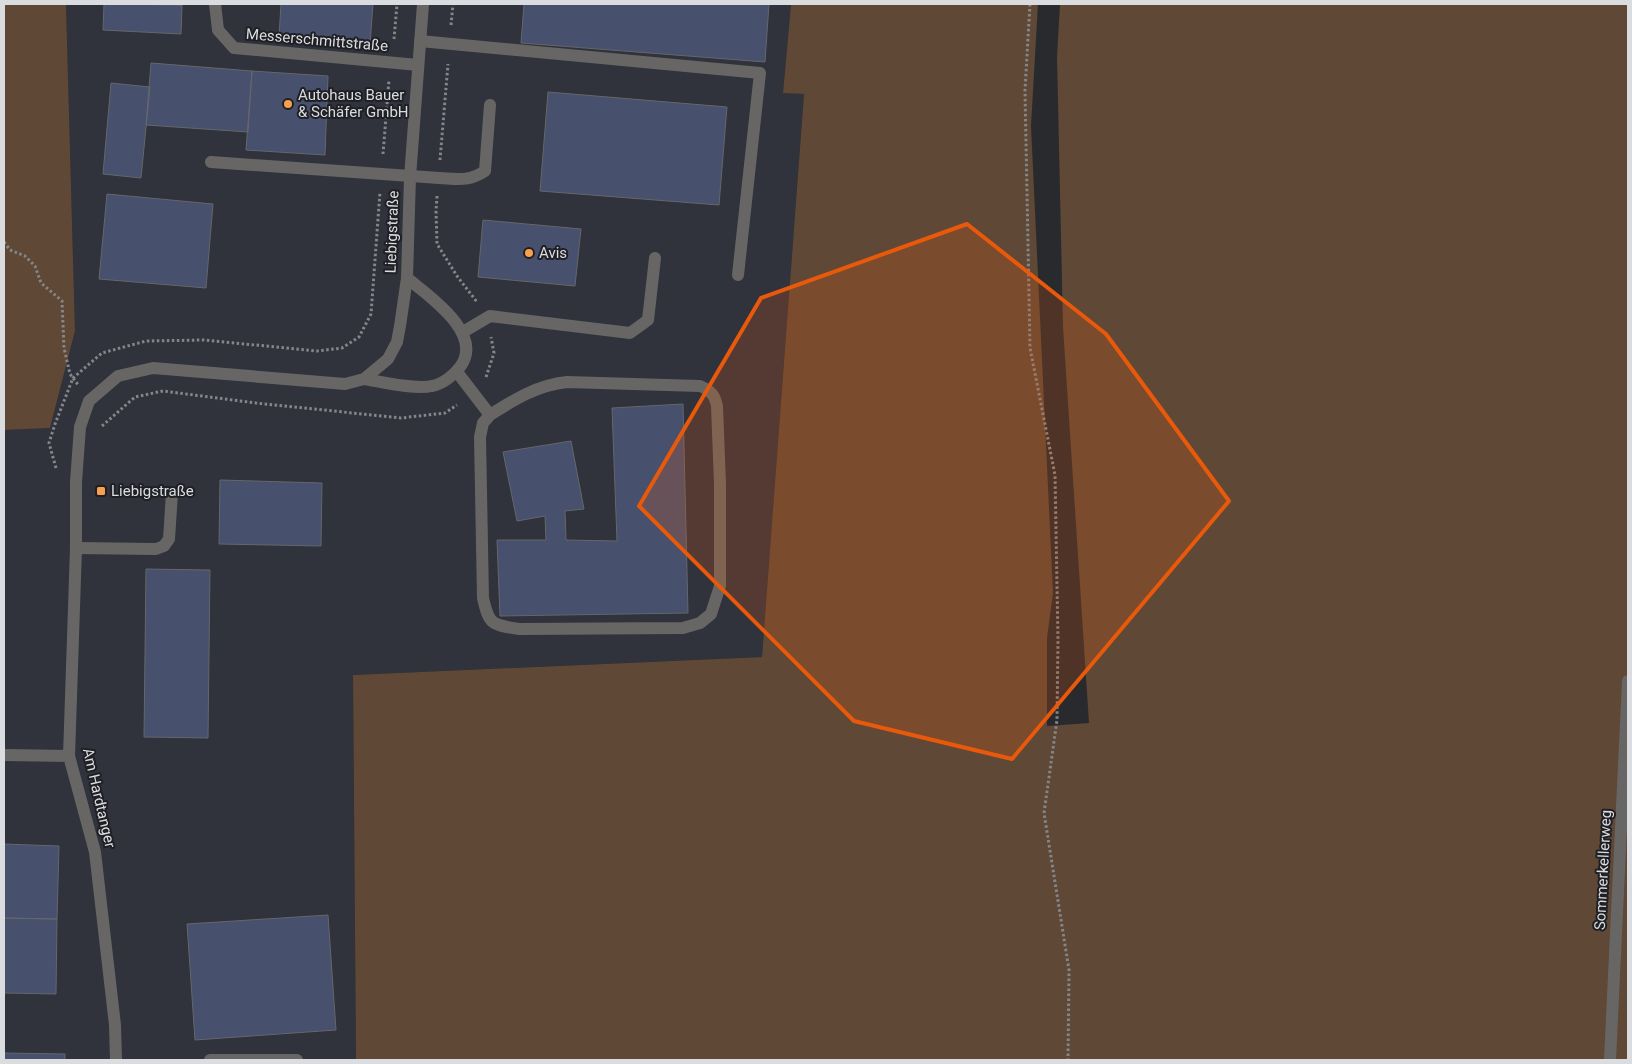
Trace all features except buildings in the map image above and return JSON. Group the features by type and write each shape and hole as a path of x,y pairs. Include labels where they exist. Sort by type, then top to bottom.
{"street":[{"name":"Messerschmittstraße","path":"215,4 218,30 234,48 418,65"},
{"name":"Liebigstraße","path":"89,401 118,376 153,368 345,384 364,379 388,359 397,342 407,278 410,177 424,4"},
{"path":"420,41 760,73 738,275"},
{"path":"211,162 410,177 475,178 485,170 490,105"},
{"path":"463,332 490,316 630,333 648,320 655,258"},
{"path":"364,379 415,387 432,386 446,380 457,372 465,361 466,345 463,332 441,307 407,278"},
{"path":"457,372 490,414"},
{"path":"567,382 700,386 709,390 716,398 717,406 720,484 720,586 712,614 700,623 683,628 519,628 498,626 487,616 483,598 480,437 483,423 490,414 549,384 567,382"},
{"path":"76,482 80,427 89,401"},
{"name":"Am Hardtanger","path":"76,482 70,756 96,852 115,1025 116,1060"},
{"path":"76,548 156,549 164,546 169,539 172,493"},
{"name":"Sommerkellerweg","path":"1610,1060 1628,681"},
{"path":"4,756 70,756"},
{"path":"210,1060 297,1060"}],"path":[{"path":"394,39 397,4"},
{"path":"97,430 135,397 163,391 256,404 401,418 445,413 476,392 488,373 494,353 487,318 485,311 457,276 437,244 436,211 453,4"},
{"path":"1030,4 1025,90 1030,348 1055,475 1058,640 1057,720 1044,813 1069,970 1068,1060"},
{"path":"76,482 58,475 49,443 73,378 102,353 146,341 204,340 317,351 342,348 359,337 371,314 389,77"},
{"path":"4,242 10,250 24,256 35,266 41,283 62,301 64,348 70,374 89,401"}],"highlighted area":[{"path":"967,224 1106,334 1229,501 1012,759 854,721 639,506 761,298"}],"shaded area":[{"path":"4,4 66,4 75,331 50,428 4,430"},
{"path":"66,4 791,4 783,92 804,94 762,657 353,675 356,1060 4,1060 4,430 50,428 75,331"},
{"path":"791,4 1038,4 1031,126 1053,593 1047,638 1047,726 1089,723 1063,327 1057,57 1060,4 1628,4 1628,1060 356,1060 353,675 762,657 804,94 783,93"}],"place":[{"name":"Autohaus Bauer & Schäfer GmbH","path":"288,104"},
{"name":"Avis","path":"529,253"},
{"name":"Liebigstraße","path":"101,491"}]}
